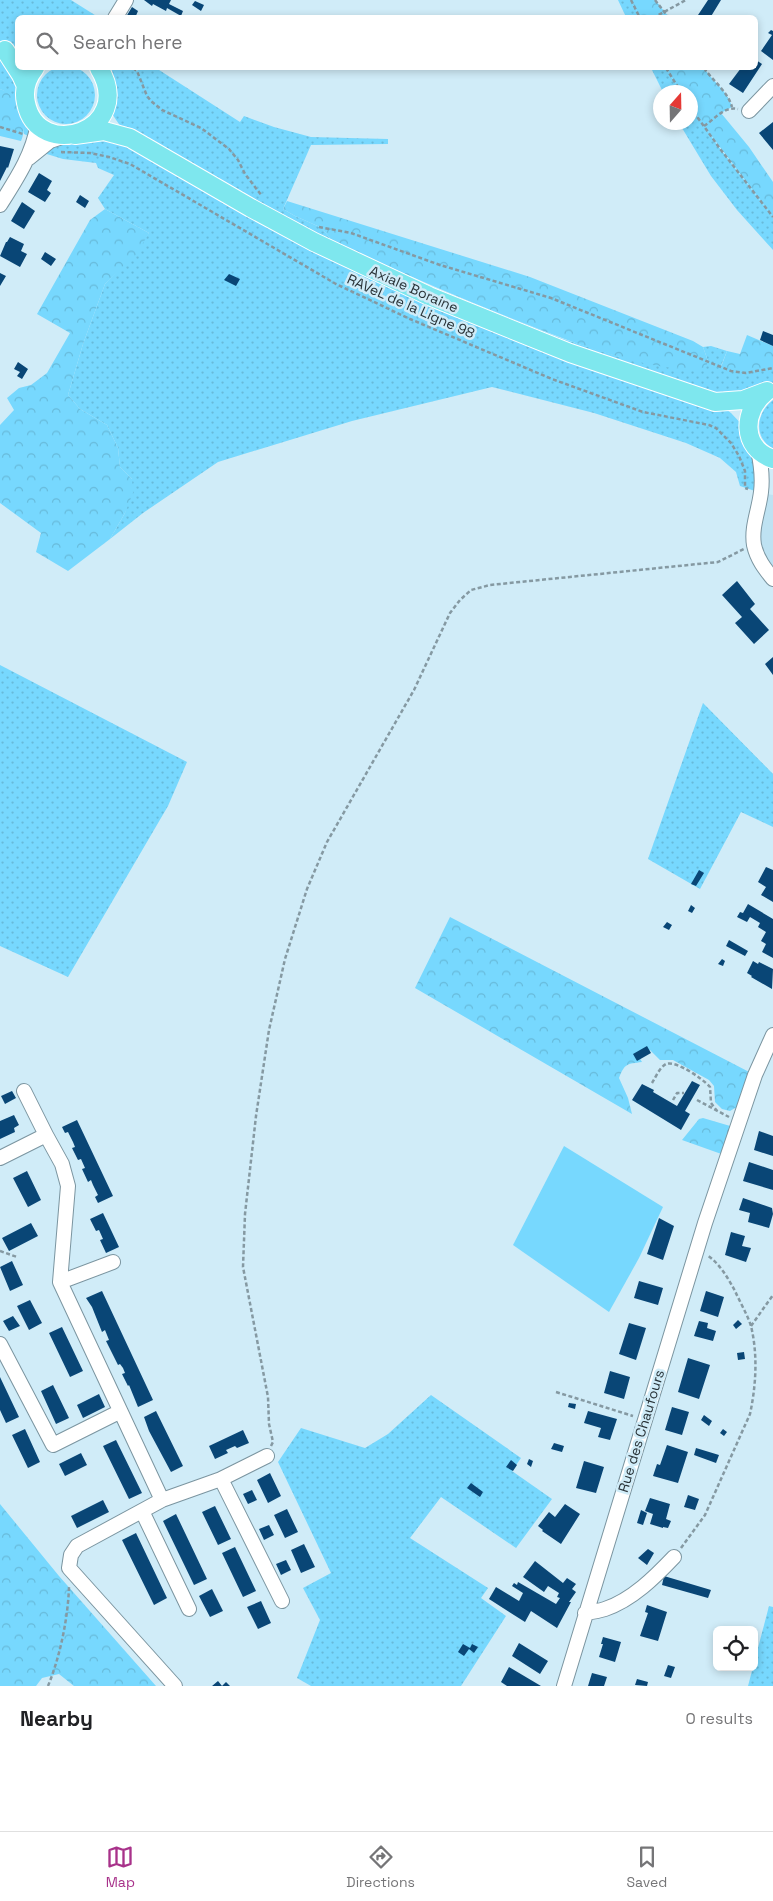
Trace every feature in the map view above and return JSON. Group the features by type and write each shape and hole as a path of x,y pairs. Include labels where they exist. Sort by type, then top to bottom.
{"main road":[{"path":"7,51 15,65"},
{"path":"18,70 26,86"},
{"path":"33,70 26,86 27,106 38,137 46,130 70,135 86,131 95,124 102,116 107,105 106,79 100,70"},
{"name":"Axiale Boraine","path":"107,105 130,138"},
{"name":"Axiale Boraine","path":"70,135 104,132 130,138 314,242 429,296 570,353 715,402 731,413 748,431 758,450"},
{"path":"748,431 751,408 758,399 770,390"},
{"name":"Axiale Boraine","path":"715,402 743,400 770,390"},
{"path":"758,450 773,459"}],"street":[{"path":"117,15 126,0"},
{"path":"749,111 773,86"},
{"path":"0,206 28,159 38,137"},
{"path":"758,450 762,467 761,493 754,528 754,544 757,556 773,579"},
{"path":"761,493 773,478"},
{"name":"Rue des Chaufours","path":"564,1686 698,1249 755,1076 773,1035"},
{"path":"24,1091 62,1164 68,1186 60,1282 119,1412 162,1500"},
{"path":"0,1158 46,1135"},
{"path":"60,1282 113,1262"},
{"path":"0,1344 53,1445 119,1412"},
{"path":"176,1686 69,1568 70,1555 77,1546 162,1500 221,1479 267,1456"},
{"path":"221,1479 282,1602"},
{"path":"142,1511 189,1610"},
{"path":"585,1613 604,1610 622,1601 648,1582 674,1557"}],"path":[{"path":"631,0 638,15"},
{"path":"655,0 667,15"},
{"path":"658,15 686,0"},
{"path":"136,70 151,101 162,110 201,128 229,149 260,195 267,199"},
{"path":"667,70 677,85"},
{"path":"705,70 710,78 730,98 732,107"},
{"path":"704,126 732,107 749,111"},
{"path":"698,118 773,217"},
{"path":"0,127 38,137"},
{"name":"RAVeL de la Ligne 98","path":"38,137 50,151 71,154 90,153 130,164 336,284 410,319 552,379 643,412 709,425 721,432 739,456 745,471 745,488 761,493"},
{"path":"313,224 322,228 351,233 440,265 550,298 731,371 746,373 773,368"},
{"path":"267,1456 273,1442 269,1424 268,1397 243,1267 245,1214 256,1116 269,1030 285,960 307,889 327,842 414,690 450,613 471,590 490,585 718,562 754,544"},
{"path":"652,1083 663,1067 670,1063 675,1064 698,1076 710,1087 711,1103 717,1111"},
{"path":"672,1100 677,1093 684,1093"},
{"path":"697,1100 739,1122"},
{"path":"674,1557 705,1514 750,1414 756,1375 751,1326 728,1278 714,1260 698,1249"},
{"path":"0,1251 17,1257"},
{"path":"751,1326 773,1295"},
{"path":"556,1392 644,1420"},
{"path":"48,1686 53,1674 66,1622 69,1568"}],"shaded area":[{"path":"761,493 773,495 773,579 757,556"}],"green space":[{"path":"0,0 71,0 95,15 15,15 15,70 20,70 35,139 24,134 22,120 4,91 0,89"},
{"path":"618,0 631,0 639,15 625,15"},
{"path":"631,0 655,0 667,15 639,15"},
{"path":"52,70 80,70 87,74 95,89 95,101 87,116 72,124 60,124 45,116 37,101 39,84 45,74"},
{"path":"99,70 159,70 240,122 244,116 274,127 311,137 388,139 388,144 311,145 283,209 322,228 332,241 428,285 563,339 620,357 708,361 703,347 711,346 727,351 721,366 773,368 773,389 716,402 731,413 748,431 761,493 740,486 736,472 720,458 686,443 594,413 492,387 352,421 218,462 143,513 110,539 125,513 132,479 120,467 118,448 107,425 80,409 68,395 83,344 105,284 149,233 105,209 98,198 114,175 98,168 96,163 63,159 37,151 50,141 130,137 111,112 103,89"},
{"path":"652,70 667,70 677,85 660,85"},
{"path":"667,70 706,70 724,91 732,107 721,113 749,147 773,182 773,217 698,117 698,85 677,85"},
{"path":"0,89 17,103 24,127 21,141 0,136"},
{"path":"698,117 773,217 773,250 737,210 711,176 683,130 698,130"},
{"path":"287,201 530,277 693,341 703,347 708,361 705,370 658,366 634,361 562,338 494,312 332,241 322,228 283,209"},
{"path":"105,209 149,233 136,255 105,284 83,344 68,395 80,409 107,425 118,448 120,467 132,479 133,493 125,513 110,539 68,571 36,552 41,533 0,503 0,425 14,410 7,398 19,388 31,385 47,373 70,333 37,314 90,220"},
{"path":"747,335 773,346 773,368 741,372 721,367 727,351 740,354"},
{"path":"773,400 773,449 762,438 759,425 763,411"},
{"path":"0,665 187,762 168,806 68,977 0,946"},
{"path":"703,703 773,774 773,827 741,812 700,889 648,859"},
{"path":"450,917 755,1075 743,1110 735,1108 730,1111 722,1109 715,1102 714,1086 709,1080 673,1060 660,1060 650,1050 639,1057 642,1062 625,1067 619,1078 628,1098 632,1114 415,988"},
{"path":"703,1118 737,1128 727,1156 682,1140 699,1119"},
{"path":"564,1146 663,1207 639,1258 609,1312 513,1245"},
{"path":"431,1395 521,1458 512,1471 552,1499 516,1548 441,1497 410,1538 488,1588 481,1598 506,1616 461,1686 311,1686 297,1678 320,1620 303,1588 331,1573 278,1462 301,1428 365,1448 388,1434"},
{"path":"0,1504 59,1576 156,1686 74,1686 59,1674 42,1678 36,1686 0,1686"},
{"path":"769,1606 773,1607 773,1686 748,1686 752,1671 758,1671 758,1648"}],"building":[{"path":"144,0 171,0 169,4 183,11 181,15 179,15 167,8 166,11 153,4 152,6"},
{"path":"708,0 721,0 712,15 698,15"},
{"path":"195,1 204,5 201,11 192,5"},
{"path":"132,7 138,11 136,15 127,15"},
{"path":"771,30 773,31 773,60 761,51 772,35 768,33"},
{"path":"758,61 762,64 743,93 729,84 740,70 758,70"},
{"path":"773,122 773,150 759,133"},
{"path":"0,146 14,149 8,168 0,181"},
{"path":"39,173 52,181 47,190 51,193 45,202 28,192"},
{"path":"80,195 89,201 85,208 76,202"},
{"path":"22,202 35,211 24,229 11,221"},
{"path":"10,237 24,244 21,251 27,254 20,267 0,256"},
{"path":"45,252 56,259 51,266 41,259"},
{"path":"0,273 6,276 0,286"},
{"path":"229,274 240,279 236,286 224,280"},
{"path":"763,331 773,335 773,346 760,340"},
{"path":"18,362 28,369 22,379 17,376 20,372 14,369"},
{"path":"737,581 755,604 750,609 769,630 754,644 735,623 742,617 722,595"},
{"path":"773,657 773,675 765,664"},
{"path":"766,867 773,870 773,902 761,895 766,887 758,882"},
{"path":"699,870 704,873 696,886 691,884"},
{"path":"748,904 773,919 773,958 762,952 766,944 761,941 766,932 758,927 760,923 750,917 747,922 737,917 740,912 743,913"},
{"path":"691,905 695,908 692,913 688,911"},
{"path":"667,922 672,925 669,930 663,927"},
{"path":"729,940 748,951 745,956 726,946"},
{"path":"722,959 725,961 723,966 718,964"},
{"path":"753,961 773,969 772,989 747,973"},
{"path":"647,1046 651,1053 637,1061 633,1054"},
{"path":"692,1081 700,1085 685,1111 690,1114 681,1130 632,1100 642,1084 677,1106"},
{"path":"12,1091 16,1098 5,1104 1,1096"},
{"path":"14,1115 19,1125 14,1128 15,1132 0,1139 0,1121"},
{"path":"77,1120 113,1196 98,1203 95,1197 98,1195 91,1180 88,1182 82,1169 85,1168 81,1159 78,1160 72,1148 75,1147 73,1142 68,1132 65,1133 62,1127"},
{"path":"759,1131 773,1136 773,1156 754,1150"},
{"path":"749,1162 773,1170 773,1190 743,1181"},
{"path":"27,1171 41,1200 28,1207 13,1178"},
{"path":"743,1198 772,1208 773,1214 769,1228 748,1222 750,1213 739,1210"},
{"path":"103,1213 119,1247 106,1253 100,1240 103,1239 99,1230 96,1231 90,1219"},
{"path":"659,1218 674,1226 663,1260 647,1254"},
{"path":"31,1223 38,1236 9,1251 2,1238"},
{"path":"731,1232 745,1236 742,1246 751,1248 746,1262 725,1255"},
{"path":"12,1261 23,1285 10,1291 0,1267"},
{"path":"639,1281 663,1288 658,1305 634,1298"},
{"path":"102,1291 153,1400 138,1407 122,1374 125,1373 123,1368 120,1364 118,1365 106,1341 109,1340 105,1330 102,1332 92,1307 86,1298"},
{"path":"706,1291 724,1297 718,1317 700,1311"},
{"path":"30,1300 42,1323 29,1330 17,1306"},
{"path":"13,1316 20,1326 9,1331 3,1321"},
{"path":"738,1320 742,1324 736,1329 733,1325"},
{"path":"699,1321 708,1323 707,1328 716,1331 713,1341 694,1336"},
{"path":"629,1323 646,1328 636,1360 619,1354"},
{"path":"62,1327 83,1371 70,1377 49,1333"},
{"path":"744,1352 745,1359 738,1360 737,1353"},
{"path":"688,1358 710,1365 699,1399 678,1392"},
{"path":"610,1371 630,1377 624,1399 604,1393"},
{"path":"0,1377 19,1417 6,1423 0,1410"},
{"path":"53,1385 69,1418 56,1424 41,1391"},
{"path":"99,1394 105,1407 83,1418 77,1405"},
{"path":"569,1403 576,1404 575,1409 568,1407"},
{"path":"672,1407 689,1412 682,1435 665,1430"},
{"path":"156,1411 183,1466 171,1472 149,1431 144,1417"},
{"path":"588,1411 617,1419 610,1440 598,1437 601,1428 584,1423"},
{"path":"704,1415 712,1421 709,1426 701,1420"},
{"path":"25,1429 40,1462 28,1468 12,1435"},
{"path":"723,1429 727,1432 724,1436 720,1433"},
{"path":"243,1430 249,1443 226,1450 228,1453 215,1459 209,1446"},
{"path":"116,1440 142,1493 129,1499 103,1446"},
{"path":"554,1443 564,1446 562,1452 551,1449"},
{"path":"667,1445 688,1452 678,1483 653,1476 657,1464 660,1465"},
{"path":"696,1448 719,1455 716,1463 694,1455"},
{"path":"81,1453 87,1465 65,1476 59,1464"},
{"path":"529,1459 533,1461 531,1467 527,1464"},
{"path":"511,1460 517,1465 513,1471 506,1467"},
{"path":"584,1461 604,1467 596,1493 576,1488"},
{"path":"270,1473 281,1496 268,1503 257,1480"},
{"path":"471,1483 483,1492 480,1497 467,1488"},
{"path":"252,1490 257,1500 248,1504 243,1494"},
{"path":"688,1495 699,1499 695,1510 684,1507"},
{"path":"650,1498 670,1504 666,1519 671,1521 668,1528 650,1524 653,1514 645,1511"},
{"path":"103,1500 109,1512 77,1528 71,1516"},
{"path":"565,1504 580,1514 561,1544 538,1526 549,1512 555,1517"},
{"path":"215,1506 231,1539 218,1545 202,1512"},
{"path":"287,1509 298,1532 285,1538 274,1515"},
{"path":"641,1510 647,1513 643,1525 637,1523"},
{"path":"176,1514 207,1579 194,1585 163,1521"},
{"path":"269,1525 274,1535 264,1540 259,1529"},
{"path":"136,1533 167,1598 154,1605 122,1540"},
{"path":"304,1544 315,1567 301,1573 291,1550"},
{"path":"235,1547 256,1591 243,1597 222,1553"},
{"path":"648,1549 654,1553 647,1565 638,1558"},
{"path":"286,1560 291,1570 281,1575 276,1564"},
{"path":"535,1561 563,1583 567,1578 576,1584 572,1589 576,1592 569,1602 571,1602 557,1628 531,1611 525,1622 489,1599 496,1587 519,1601 523,1593 512,1586 514,1583 517,1585 518,1582 556,1604 560,1598 557,1597 559,1593 548,1586 544,1592 523,1577"},
{"path":"664,1576 711,1590 708,1598 662,1585"},
{"path":"212,1589 223,1611 210,1617 199,1596"},
{"path":"261,1601 271,1623 258,1629 247,1607"},
{"path":"647,1605 667,1612 658,1641 640,1636 648,1613 645,1612"},
{"path":"603,1637 621,1642 615,1662 599,1657"},
{"path":"519,1643 548,1661 540,1674 512,1656"},
{"path":"463,1644 470,1648 472,1644 478,1647 474,1653 469,1649 464,1656 458,1652"},
{"path":"668,1665 675,1667 671,1678 664,1676"},
{"path":"509,1667 541,1686 507,1686 501,1682"},
{"path":"592,1673 607,1677 604,1686 588,1686"},
{"path":"637,1679 648,1682 647,1686 635,1685"},
{"path":"218,1681 222,1686 212,1686"},
{"path":"226,1682 230,1686 222,1686"}]}
